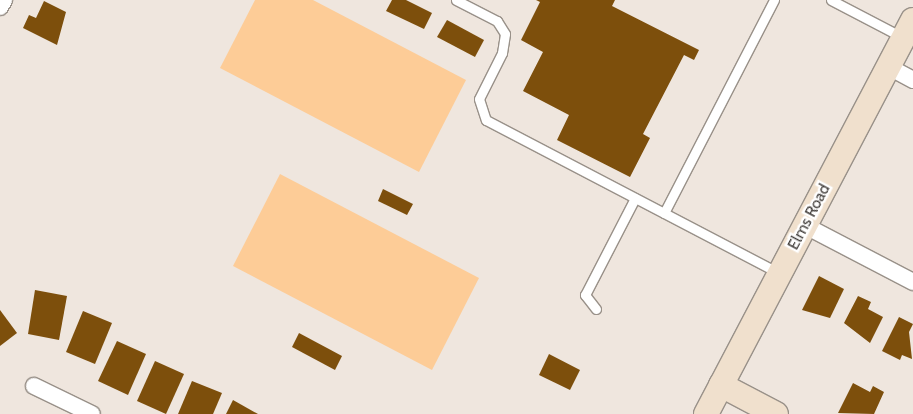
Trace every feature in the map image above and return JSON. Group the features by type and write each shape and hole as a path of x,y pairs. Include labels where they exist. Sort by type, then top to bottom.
{"main road":[{"name":"Elms Road","path":"706,414 908,29"},
{"path":"721,385 776,414"}],"street":[{"path":"0,7 4,0"},
{"path":"887,66 913,80"},
{"path":"804,225 913,282"},
{"path":"34,386 92,414"}],"lane":[{"path":"456,0 497,21 504,34 502,53 479,99 482,116 779,273"},
{"path":"664,213 774,0"},
{"path":"831,0 908,29"},
{"path":"596,309 585,295 635,198"}],"shaded area":[{"path":"255,0 313,0 466,80 419,172 220,68"},
{"path":"280,174 479,278 432,370 233,266"}],"building":[{"path":"392,0 406,0 432,13 424,29 386,11"},
{"path":"536,0 615,0 612,6 699,50 694,60 684,55 643,134 650,138 630,177 557,140 569,115 523,91 543,52 521,40 540,2"},
{"path":"44,1 66,12 57,45 23,28 29,15 36,18"},
{"path":"447,20 484,40 475,57 437,37"},
{"path":"383,189 413,204 407,215 378,201"},
{"path":"819,276 844,289 830,318 802,310"},
{"path":"35,290 67,296 59,340 28,334"},
{"path":"858,296 871,302 868,309 883,317 870,343 844,323"},
{"path":"0,310 17,333 0,346"},
{"path":"83,311 112,323 95,364 66,352"},
{"path":"899,317 913,324 909,332 912,359 902,355 900,360 882,351"},
{"path":"299,333 342,356 335,370 292,347"},
{"path":"117,341 146,354 128,395 98,381"},
{"path":"549,354 580,370 570,390 539,375"},
{"path":"155,361 184,374 166,414 137,401"},
{"path":"192,381 222,393 213,414 178,414"},
{"path":"853,383 870,392 873,386 884,392 874,414 838,413"},
{"path":"233,400 258,414 226,414"}]}
